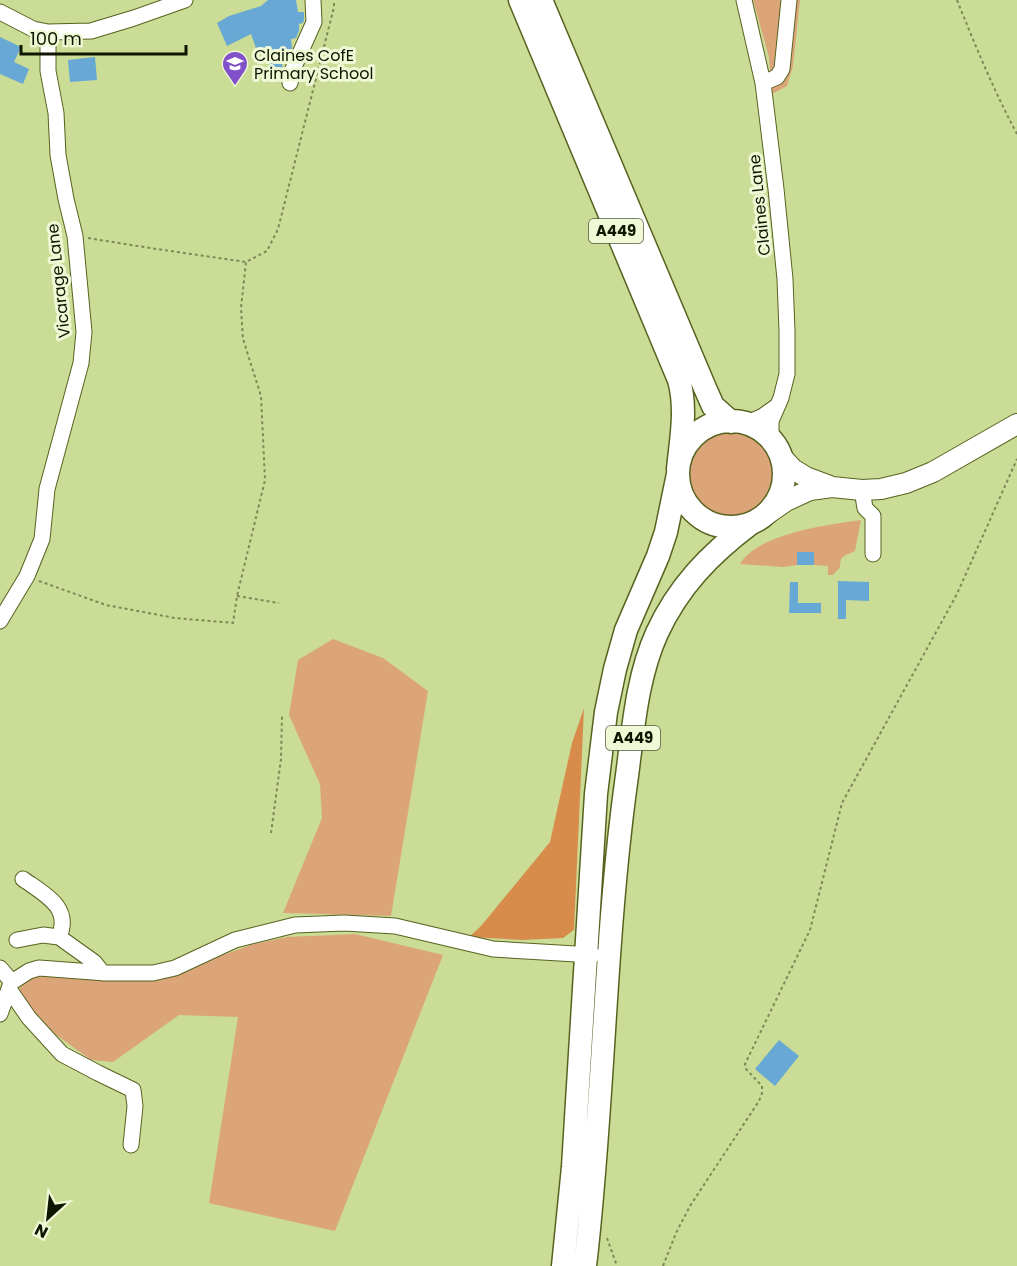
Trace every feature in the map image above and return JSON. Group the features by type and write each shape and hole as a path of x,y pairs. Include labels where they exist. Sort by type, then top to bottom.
{"highway":[{"name":"A449","path":"520,0 679,380 683,408 678,471 666,532 627,630 610,691 596,794 596,1143 585,1266"},
{"name":"A449","path":"541,0 713,406 738,423"},
{"path":"738,423 756,428 765,435 777,449 783,474 780,493 773,506 756,520 735,527 719,526 692,511 679,484 678,471 682,454 690,441 701,431 715,424 738,423"},
{"name":"A449","path":"563,1266 597,956 617,858 642,678 656,635 667,612 683,588 724,544 756,520"}],"main road":[{"name":"A449","path":"756,520 796,495 810,490 832,487 881,489 906,483 933,472 1017,424"},
{"name":"A449","path":"777,449 793,469 806,477 832,487"}],"street":[{"path":"0,12 33,28 48,32 91,31 185,0"},
{"path":"290,83 292,69 314,22 313,0"},
{"name":"Claines Lane","path":"744,0 763,83 785,279 787,374 781,398 771,421 771,432 777,449"},
{"path":"763,83 777,77 782,69 789,0"},
{"name":"Vicarage Lane","path":"0,621 27,576 42,539 47,489 81,363 84,332 75,236 58,155 56,113 48,71 48,32"},
{"path":"738,423 763,416 777,406"},
{"path":"862,490 865,508 873,516 873,554"},
{"path":"23,879 53,901 62,913 63,924 59,937"},
{"path":"0,1014 10,985 29,971 39,968 103,973 153,973 175,968 235,940 295,925 344,923 395,926 493,949 597,956"},
{"path":"17,940 43,935 59,937 94,962 103,973"},
{"path":"0,968 29,1018 62,1054 133,1090 135,1106 131,1145"}],"path":[{"path":"75,236 246,262 267,251 278,229 334,0"},
{"path":"957,0 975,45 1017,134"},
{"path":"27,576 106,605 175,618 233,623 237,596 265,480 261,396 243,339 241,308 246,262"},
{"path":"663,1266 690,1206 759,1101 762,1086 746,1070 745,1064 810,930 842,802 957,594 1017,459"},
{"path":"237,596 279,603"},
{"path":"271,833 280,759 282,715"},
{"path":"607,1238 617,1266"}],"shaded area":[{"path":"753,0 800,0 793,66 787,86 772,94 769,57"},
{"path":"730,430 747,433 762,443 772,458 775,475 772,492 762,507 747,517 730,520 713,517 698,507 688,492 685,475 688,458 698,443 713,433"},
{"path":"861,520 855,551 842,558 840,567 833,575 828,575 828,566 814,565 814,552 797,552 797,565 783,567 740,564 749,553 778,538 813,528"},
{"path":"333,639 383,658 428,691 391,916 283,913 322,818 320,784 289,715 298,660"},
{"path":"584,708 574,930 563,938 522,940 469,937 481,926 550,842 572,743"},
{"path":"355,934 443,955 335,1231 209,1203 238,1017 179,1015 113,1062 91,1060 41,1024 19,989 29,979 40,974 203,962 254,944 287,937"}],"building":[{"path":"268,0 296,0 298,12 304,12 304,20 299,24 296,38 291,39 292,48 289,54 281,55 283,71 270,72 268,55 258,54 251,34 227,46 217,23 229,16 261,6"},
{"path":"0,37 21,47 14,62 29,69 23,84 0,74"},
{"path":"95,57 97,80 70,82 68,60"},
{"path":"797,552 814,552 814,565 797,565"},
{"path":"838,581 869,582 869,601 846,600 846,619 838,619"},
{"path":"790,582 798,582 798,603 821,603 821,613 789,613"},
{"path":"779,1040 799,1056 775,1086 755,1069"}],"place":[{"name":"Claines CofE Primary School","path":"235,87"}]}
